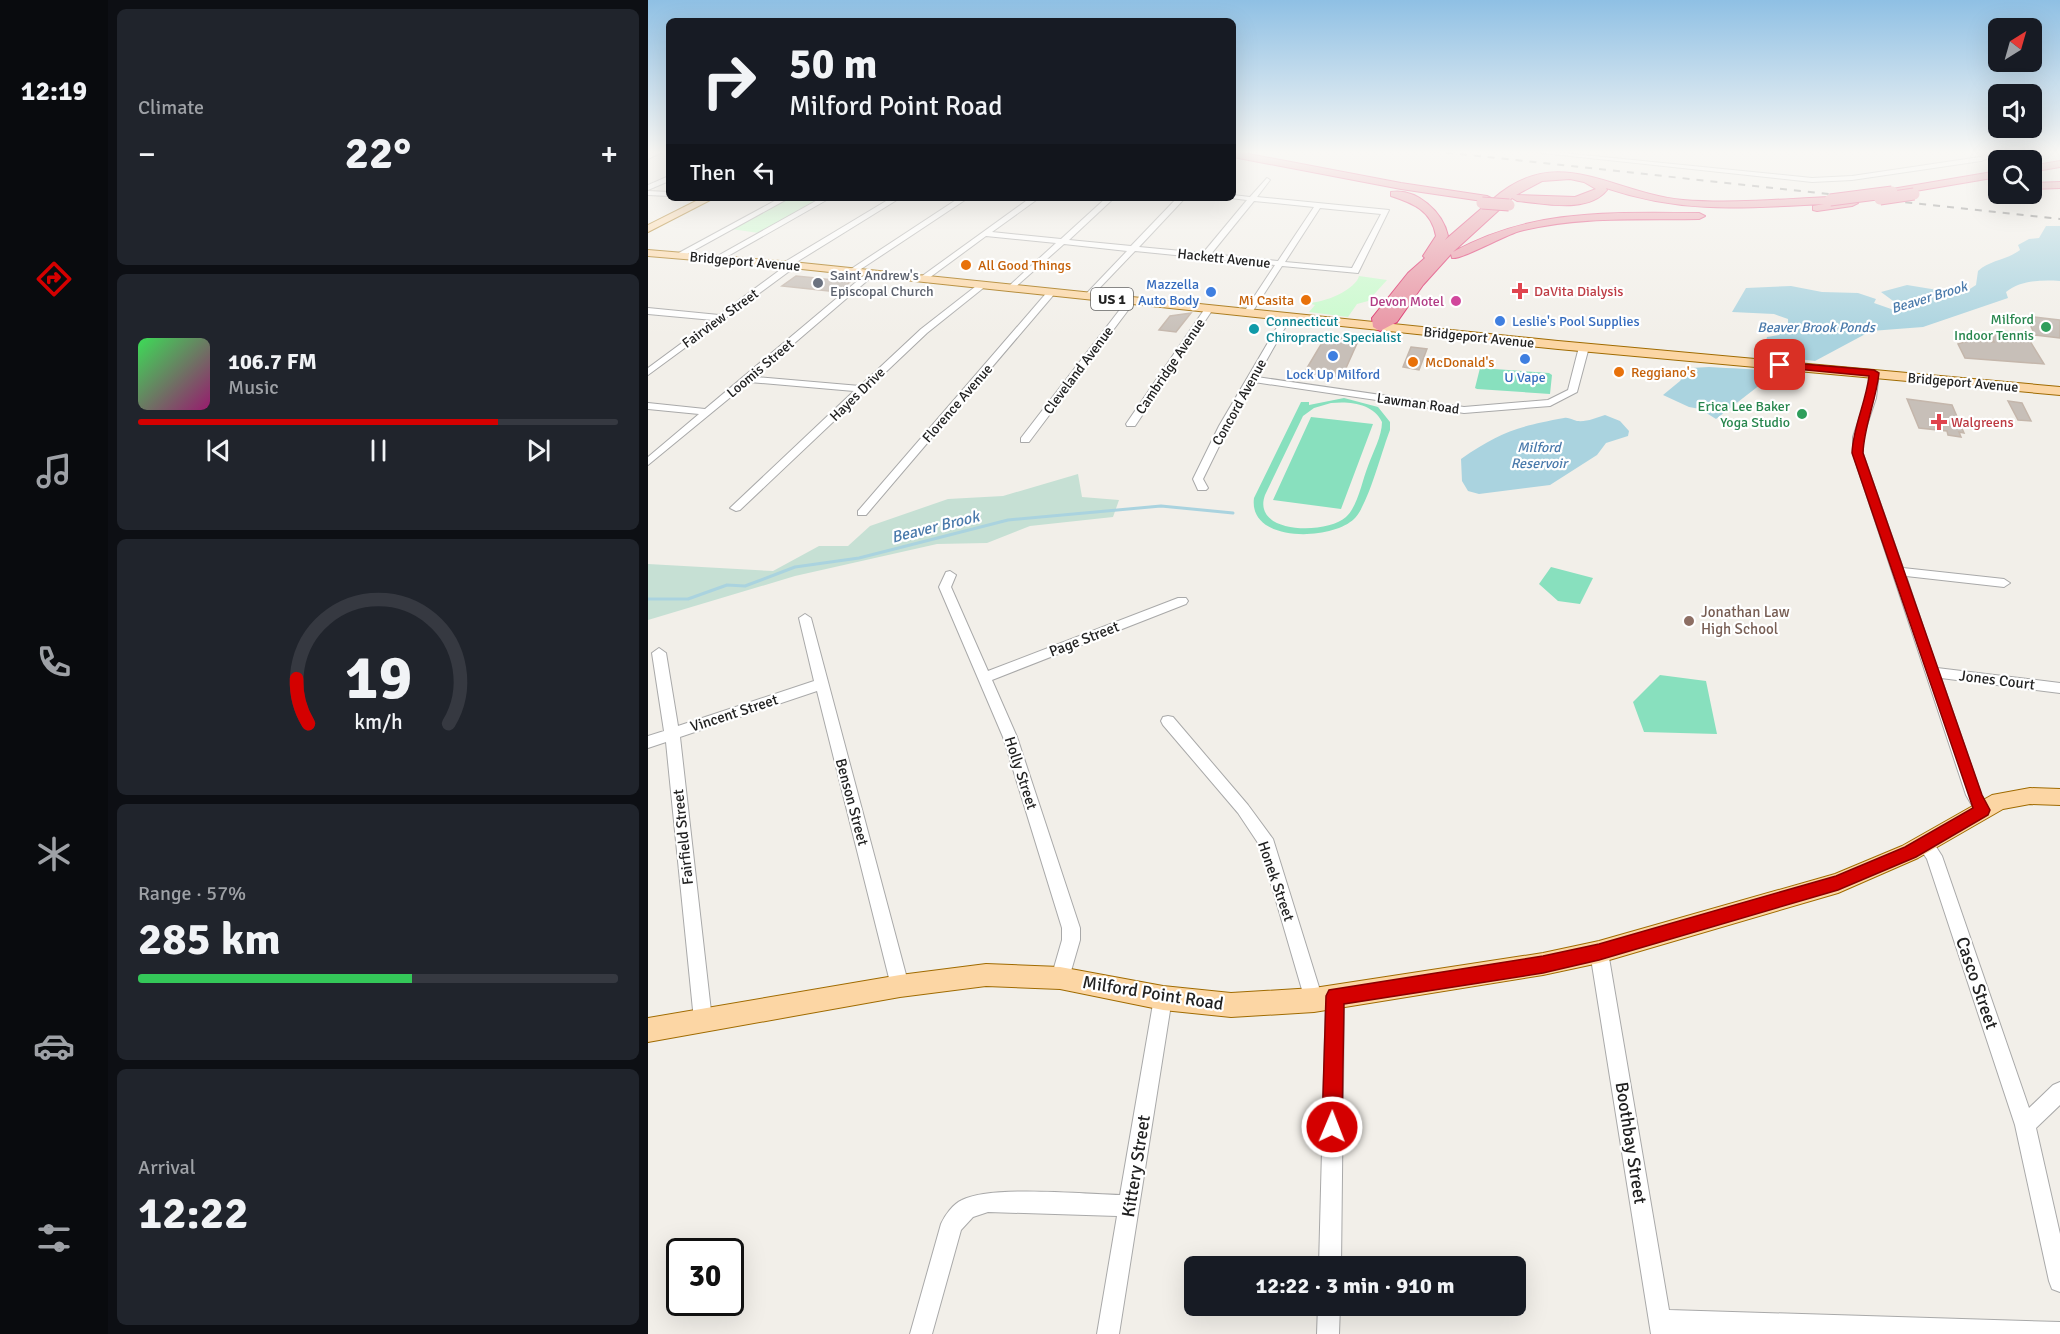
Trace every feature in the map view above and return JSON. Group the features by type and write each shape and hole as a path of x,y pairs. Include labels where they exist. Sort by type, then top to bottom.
{"highway":[{"path":"1433,213 1437,217 1442,236 1379,318 1380,327 1391,319 1425,273 1490,213"},
{"path":"1412,276 1484,213"},
{"path":"1408,297 1436,269 1465,249 1491,235 1527,224 1567,218 1759,213"}],"main road":[{"path":"648,229 678,213"},
{"name":"Bridgeport Avenue","path":"648,253 852,271 1584,347 2060,391"},
{"name":"Milford Point Road","path":"648,1030 900,986 986,975 1060,978 1163,998 1231,1005 1324,998 1543,964 1599,952 1838,883 1880,867 1925,844 1982,810 2010,799 2060,797"}],"street":[{"path":"679,255 757,213"},
{"path":"718,258 799,213"},
{"name":"Fairview Street","path":"650,369 789,265 872,213"},
{"path":"852,271 940,213"},
{"path":"922,279 1014,213"},
{"path":"1012,288 1094,213"},
{"path":"1089,296 1166,213"},
{"path":"1205,256 1239,213"},
{"path":"1248,312 1313,213"},
{"name":"Hackett Avenue","path":"985,234 1355,271 1385,213"},
{"name":"Loomis Street","path":"648,462 871,274"},
{"name":"Hayes Drive","path":"736,508 924,331 982,285"},
{"name":"Florence Avenue","path":"862,513 1053,292"},
{"name":"Cleveland Avenue","path":"1025,440 1131,301"},
{"name":"Cambridge Avenue","path":"1131,424 1209,309"},
{"path":"648,311 720,318"},
{"name":"Concord Avenue","path":"1202,488 1198,479 1224,426 1287,317"},
{"name":"Lawman Road","path":"1252,379 1464,410 1550,403 1572,392 1584,347"},
{"path":"1874,373 1871,398 1857,448 1974,795 1982,810"},
{"path":"748,379 862,389"},
{"path":"648,406 707,412"},
{"path":"1898,571 2004,583"},
{"name":"Holly Street","path":"950,575 945,587 986,677 1010,737 1071,928 1071,940 1060,978"},
{"name":"Page Street","path":"986,677 1182,601"},
{"name":"Benson Street","path":"805,618 900,986"},
{"name":"Fairfield Street","path":"659,653 672,734 703,1020"},
{"name":"Jones Court","path":"1934,672 2060,688"},
{"name":"Vincent Street","path":"648,742 821,684"},
{"name":"Honek Street","path":"1168,721 1244,809 1267,844 1324,998 1330,1256"},
{"name":"Casco Street","path":"1925,844 1934,856 2025,1125 2060,1281"},
{"name":"Boothbay Street","path":"1599,952 1660,1327"},
{"name":"Kittery Street","path":"1108,1334 1163,998"},
{"path":"2025,1125 2060,1092"},
{"path":"921,1334 952,1224 967,1208 988,1202 1129,1206"},
{"path":"1328,1334 1329,1316"},
{"path":"1660,1327 2060,1333"}],"green space":[{"path":"760,213 796,213 759,233 731,229"},
{"path":"1359,276 1387,280 1368,301 1357,304 1348,317 1309,312 1315,305 1308,303 1323,301 1339,294 1352,286"},
{"path":"1480,368 1549,373 1552,375 1550,394 1477,389 1475,388"},
{"path":"1344,398 1378,407 1390,422 1390,430 1369,490 1354,519 1328,531 1293,534 1277,530 1264,523 1256,513 1254,498 1301,402 1309,402 1309,405","holes":["1338,402 1367,407 1382,422 1379,438 1354,506 1346,517 1323,527 1293,527 1279,524 1269,517 1264,508 1265,495 1303,416 1314,408"]},
{"path":"1311,417 1373,424 1341,509 1273,500"},
{"path":"1078,474 1082,497 1119,500 1113,517 1030,526 987,543 937,544 795,576 648,620 648,564 773,571 819,546 848,546 870,526 948,499 1003,496"},
{"path":"1551,567 1593,578 1580,604 1558,601 1539,584"},
{"path":"1660,675 1706,681 1717,734 1644,732 1633,702"}],"water":[{"name":"Beaver Brook Ponds","path":"2046,226 2060,226 2060,281 2039,281 2018,285 2006,292 2008,298 1923,327 1871,331 1815,361 1762,355 1767,337 1779,335 1788,325 1788,319 1774,314 1732,312 1746,288 1791,286 1822,292 1858,293 1876,299 1874,303 1894,310 1900,306 1881,292 1907,285 1962,294 1976,285 1978,271 2020,250 2018,245 2029,239 2039,238"},
{"name":"Beaver Brook Ponds","path":"1690,368 1750,369 1774,374 1716,419 1700,409 1689,407 1663,395 1680,381"},
{"name":"Milford Reservoir","path":"1605,415 1620,421 1629,431 1628,436 1606,443 1597,455 1550,485 1479,494 1468,491 1462,481 1461,459 1498,437 1548,421 1569,418 1584,421"}],"building":[{"name":"Saint Andrew's Episcopal Church","path":"796,276 850,282 838,292 782,286"},
{"path":"1191,313 1176,332 1159,330 1170,316"},
{"name":"Milford Indoor Tennis","path":"2026,316 2060,320 2060,338 2035,335"},
{"path":"2000,331 2025,333 2044,364 1965,358 1958,344 1971,340 1994,342 1990,335 2002,334"},
{"name":"Lock Up Milford","path":"1326,336 1359,339 1342,377 1304,373"},
{"name":"McDonald's","path":"1411,347 1427,349 1419,370 1403,367"},
{"name":"Walgreens","path":"1907,399 1952,405 1964,433 1959,432 1961,437 1948,435 1947,431 1919,428"},
{"path":"2008,401 2022,403 2031,421 2018,420"}],"waterway":[{"name":"Beaver Brook","path":"648,599 688,599 727,585 745,586 795,567 859,558 1008,520 1161,506 1233,513"}],"railway":[{"path":"2007,213 2060,219"}],"place":[{"name":"All Good Things","path":"966,265"},
{"name":"Saint Andrew's Episcopal Church","path":"818,283"},
{"name":"DaVita Dialysis","path":"1520,291"},
{"name":"Mazzella Auto Body","path":"1211,292"},
{"name":"Mi Casita","path":"1306,300"},
{"name":"Devon Motel","path":"1456,301"},
{"name":"Leslie's Pool Supplies","path":"1500,321"},
{"name":"Milford Indoor Tennis","path":"2046,327"},
{"name":"Connecticut Chiropractic Specialist","path":"1254,329"},
{"name":"Lock Up Milford","path":"1333,356"},
{"name":"U Vape","path":"1525,359"},
{"name":"McDonald's","path":"1413,362"},
{"name":"Reggiano's","path":"1619,372"},
{"name":"Erica Lee Baker Yoga Studio","path":"1802,414"},
{"name":"Walgreens","path":"1939,422"},
{"name":"Jonathan Law High School","path":"1689,621"}],"route":[{"path":"1332,1127 1335,996 1543,964 1599,952 1838,883 1880,867 1910,852 1982,810 1974,795 1858,453 1858,437 1871,398 1874,373 1780,365"}]}
